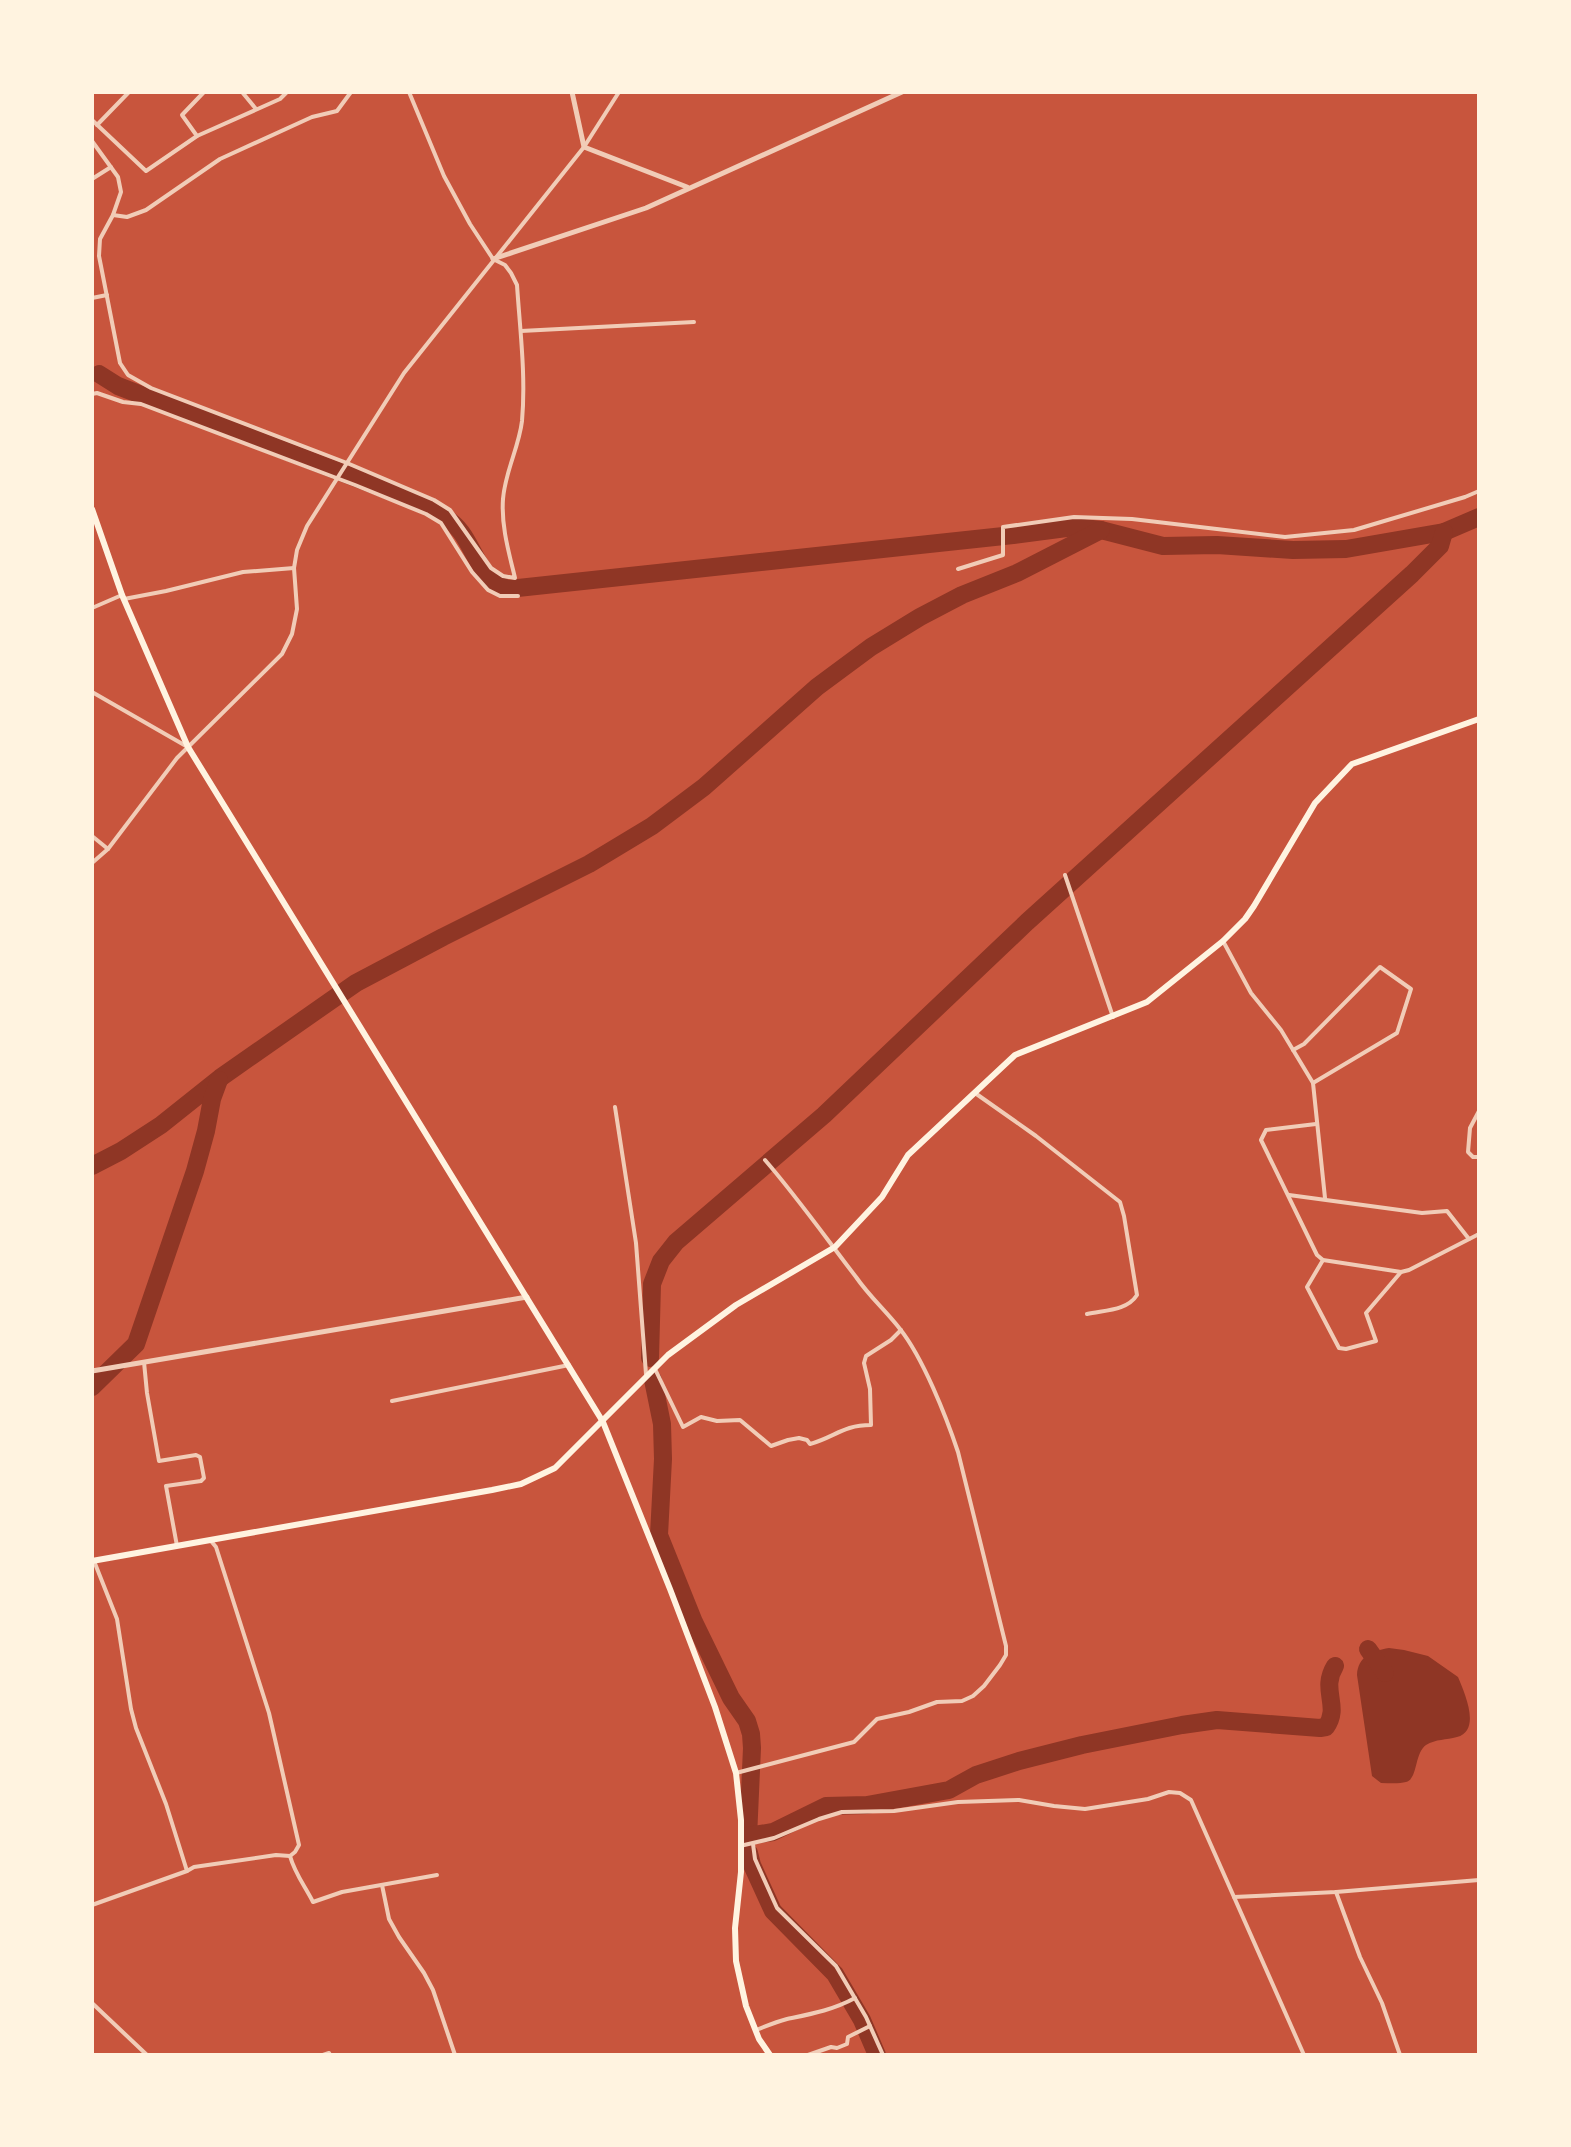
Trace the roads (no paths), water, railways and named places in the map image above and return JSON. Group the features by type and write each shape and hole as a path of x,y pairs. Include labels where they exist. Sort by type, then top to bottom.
{"main road":[{"path":"92,509 123,597 188,747 603,1422 670,1589 737,1773 741,1872 734,1947 742,1992 756,2030 770,2055"},
{"path":"93,1561 521,1484 555,1468 668,1355 736,1305 835,1247 882,1197 908,1155 1015,1055 1147,1002 1223,941 1254,906 1315,803 1352,764 1479,719"}],"street":[{"path":"97,125 129,92"},
{"path":"197,136 182,115 204,92"},
{"path":"242,92 257,109"},
{"path":"92,120 146,171 197,136 280,99 287,92"},
{"path":"113,215 127,217 146,210 220,159 312,117 337,111 351,92"},
{"path":"92,141 118,177 121,192 100,239 99,256 123,370 151,388 434,500 450,510 491,568 503,576 515,578 504,524 503,500 522,424 517,285 505,265 493,259 470,224 444,176 409,92"},
{"path":"572,92 584,147"},
{"path":"92,863 108,849 188,747 282,654 292,634 297,609 294,568 297,550 307,526 404,373 584,147 619,92"},
{"path":"493,259 646,208 902,92"},
{"path":"584,147 688,188"},
{"path":"92,179 111,167"},
{"path":"92,298 107,295"},
{"path":"521,331 694,322"},
{"path":"92,394 141,404 400,503 436,520 488,590 500,596 518,596"},
{"path":"958,569 1003,555 1003,527 1074,517 1132,519 1285,537 1354,530 1479,491"},
{"path":"92,608 123,597 166,591 243,572 294,568"},
{"path":"92,692 188,747"},
{"path":"92,836 108,849"},
{"path":"1065,875 1113,1017"},
{"path":"1223,941 1251,993 1275,1021 1313,1083 1325,1198"},
{"path":"1293,1050 1304,1044 1380,967 1411,989 1397,1033 1313,1083"},
{"path":"975,1093 1120,1202 1137,1295 1126,1306 1087,1314"},
{"path":"615,1107 636,1243 646,1374"},
{"path":"1479,1111 1470,1128 1468,1152 1473,1157 1479,1157"},
{"path":"1316,1124 1266,1130 1261,1140 1317,1255 1323,1260 1401,1272 1479,1234"},
{"path":"737,1773 854,1742 877,1719 937,1702 962,1701 984,1686 1006,1655 952,1436 920,1361 901,1330 856,1279 835,1247 765,1160"},
{"path":"1289,1195 1422,1213 1447,1211 1469,1239"},
{"path":"1323,1260 1307,1287 1339,1348 1376,1341 1366,1313 1401,1272"},
{"path":"92,1371 527,1297"},
{"path":"655,1367 683,1427 701,1417 717,1421 740,1420 771,1446 799,1438 810,1444 826,1440 845,1428 871,1425 870,1389 864,1363 866,1356 901,1330"},
{"path":"144,1362 159,1461 196,1455 200,1457 204,1478 166,1486 177,1546"},
{"path":"392,1401 569,1365"},
{"path":"92,1905 194,1867 276,1855 290,1856 299,1845 279,1748 220,1559 211,1541"},
{"path":"93,1561 117,1619 136,1728 166,1804 187,1871"},
{"path":"740,1846 774,1838 842,1812 894,1811 958,1802 1019,1800 1085,1809 1148,1799 1169,1792 1180,1793 1191,1800 1304,2055"},
{"path":"753,1844 755,1859 777,1908 836,1966 883,2055"},
{"path":"290,1856 294,1872 313,1902 342,1892 437,1875"},
{"path":"1234,1897 1479,1880"},
{"path":"382,1885 389,1919 433,1990 455,2055"},
{"path":"1336,1892 1400,2055"},
{"path":"756,2030 832,2009 855,1998"},
{"path":"92,2003 147,2055"},
{"path":"810,2055 847,2044 848,2037 870,2026"},
{"path":"323,2055 330,2055"}],"waterway":[{"path":"92,371 99,374"},
{"path":"99,374 118,386 431,507 458,528 491,580 508,589 1074,527 1101,530 1163,546 1346,549 1444,532 1479,517"},
{"path":"92,1166 161,1125 220,1078 356,983 589,864 652,826 704,787 817,687 871,647 962,595 1017,573 1101,530"},
{"path":"650,1358 652,1284 661,1261 676,1242 824,1115 1027,922 1412,574 1440,546 1444,532"},
{"path":"92,1387 136,1344 195,1171 219,1080"},
{"path":"653,1380 662,1424 659,1535 694,1622 751,1734 748,1837"},
{"path":"1368,1649 1385,1673"},
{"path":"748,1836 773,1832 826,1806 867,1805 949,1790 976,1775 1019,1761 1182,1725 1217,1720 1326,1727 1332,1712 1329,1683 1335,1666"},
{"path":"749,1853 773,1911 835,1974 862,2020 877,2055"}]}
